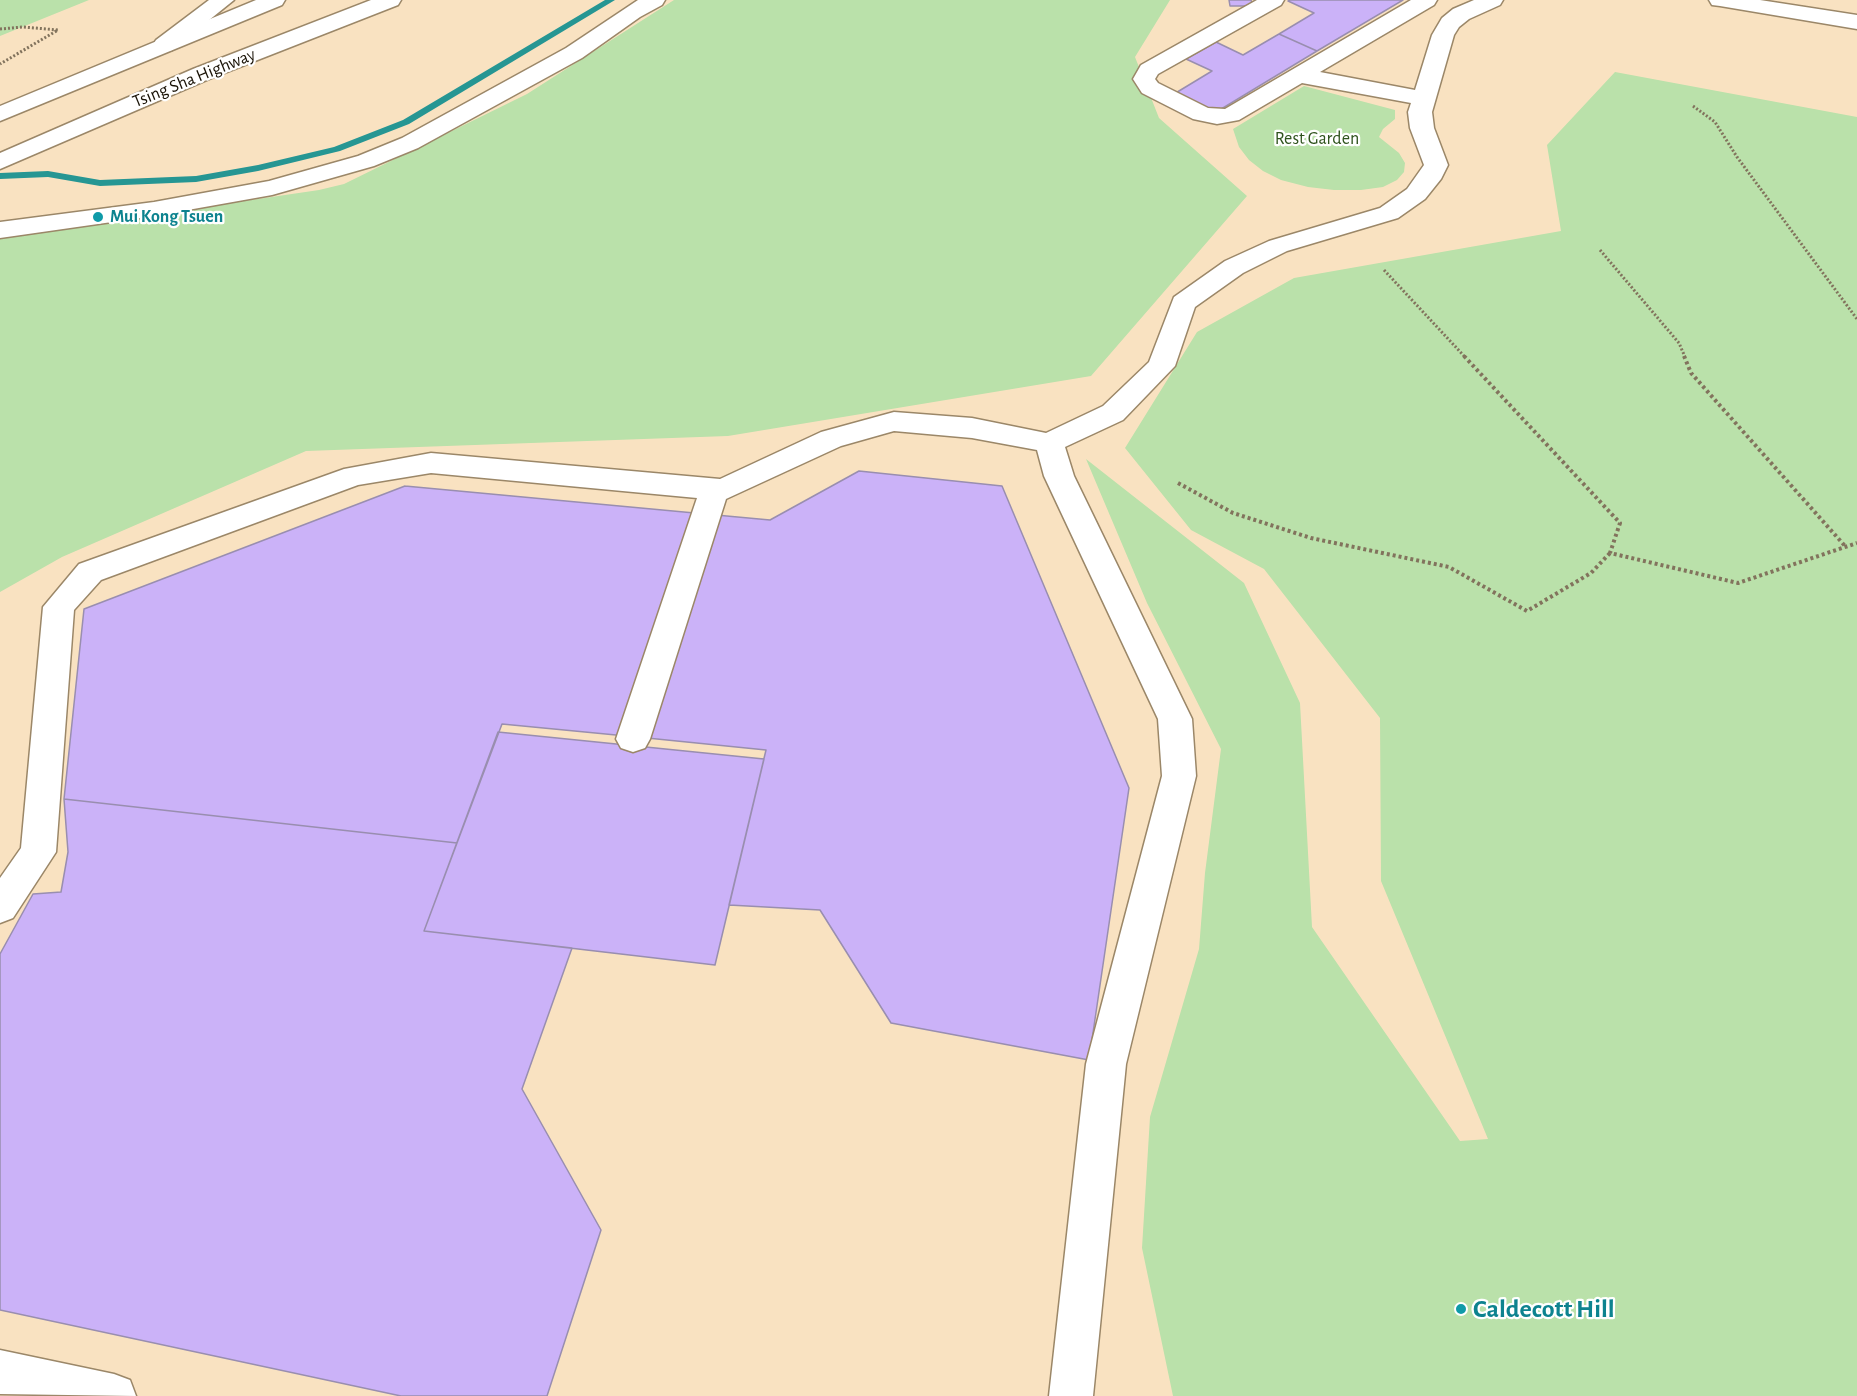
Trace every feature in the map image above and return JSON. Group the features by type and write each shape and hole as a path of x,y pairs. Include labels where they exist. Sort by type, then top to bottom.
{"main road":[{"path":"164,45 222,0"},
{"name":"Tsing Sha Highway","path":"0,114 274,0"},
{"name":"Tsing Sha Highway","path":"0,162 201,74 390,0"},
{"path":"0,230 154,209 272,188 366,161 410,143 574,53 632,12 654,0"},
{"path":"1264,2 1149,70 1144,79 1150,88 1201,114 1217,117 1231,115 1426,0"},
{"path":"0,907 38,852 58,608 90,572 354,476 431,463 723,490 831,439 894,421 972,428 1049,443 1113,413 1161,366 1183,303 1234,267 1278,246 1389,213 1416,194 1429,179 1436,165 1422,128 1420,112 1443,35 1450,23 1461,14 1492,0"},
{"path":"1720,0 1857,22"},
{"path":"1298,75 1424,98"},
{"path":"1049,443 1059,477 1175,719 1179,776 1106,1064 1071,1396"},
{"path":"633,739 714,490"},
{"path":"0,1372 114,1396"}],"path":[{"path":"0,29 23,27 58,30 0,64"},
{"path":"1693,106 1715,122 1737,157 1857,319"},
{"path":"1600,250 1679,343 1691,373 1845,546"},
{"path":"1178,483 1233,513 1311,538 1449,567 1527,612 1591,573 1610,553 1620,523 1384,270"},
{"path":"1610,553 1738,583 1857,543"}],"green space":[{"path":"0,0 89,0 0,36"},
{"path":"674,0 1170,0 1135,57 1159,118 1247,196 1091,376 728,436 306,451 62,557 0,592 0,237 319,190 344,184 527,94"},
{"path":"1615,72 1857,117 1857,1396 1173,1396 1142,1248 1150,1117 1199,949 1205,873 1221,749 1147,603 1086,459 1244,583 1300,703 1312,927 1460,1141 1488,1139 1381,881 1380,718 1264,569 1191,530 1125,448 1197,332 1294,278 1561,231 1547,145"},
{"name":"Rest Garden","path":"1304,86 1395,110 1395,119 1383,129 1379,137 1399,153 1405,163 1404,172 1397,180 1383,187 1361,190 1308,187 1281,180 1263,171 1249,160 1239,147 1233,129"}],"building":[{"path":"1229,0 1251,0 1253,6 1230,6"},
{"path":"1403,0 1317,51 1279,34 1314,13 1288,1"},
{"path":"1279,34 1317,51 1213,114 1174,94 1212,71 1186,59 1216,42 1243,55"},
{"path":"859,471 1002,486 1129,788 1089,1060 891,1023 820,910 729,905 766,750 647,738 716,515 770,520"},
{"path":"405,486 716,515 647,738 502,724 457,843 64,799 84,609"},
{"path":"498,732 764,759 715,965 424,931"},
{"path":"64,799 457,843 424,931 572,948 522,1089 601,1230 547,1396 401,1396 0,1310 0,954 33,894 61,892 68,852"}],"waterway":[{"path":"0,176 48,174 100,183 196,179 258,168 337,149 406,122 611,0"}],"place":[{"name":"Mui Kong Tsuen","path":"98,217"},
{"name":"Caldecott Hill","path":"1461,1309"}]}
